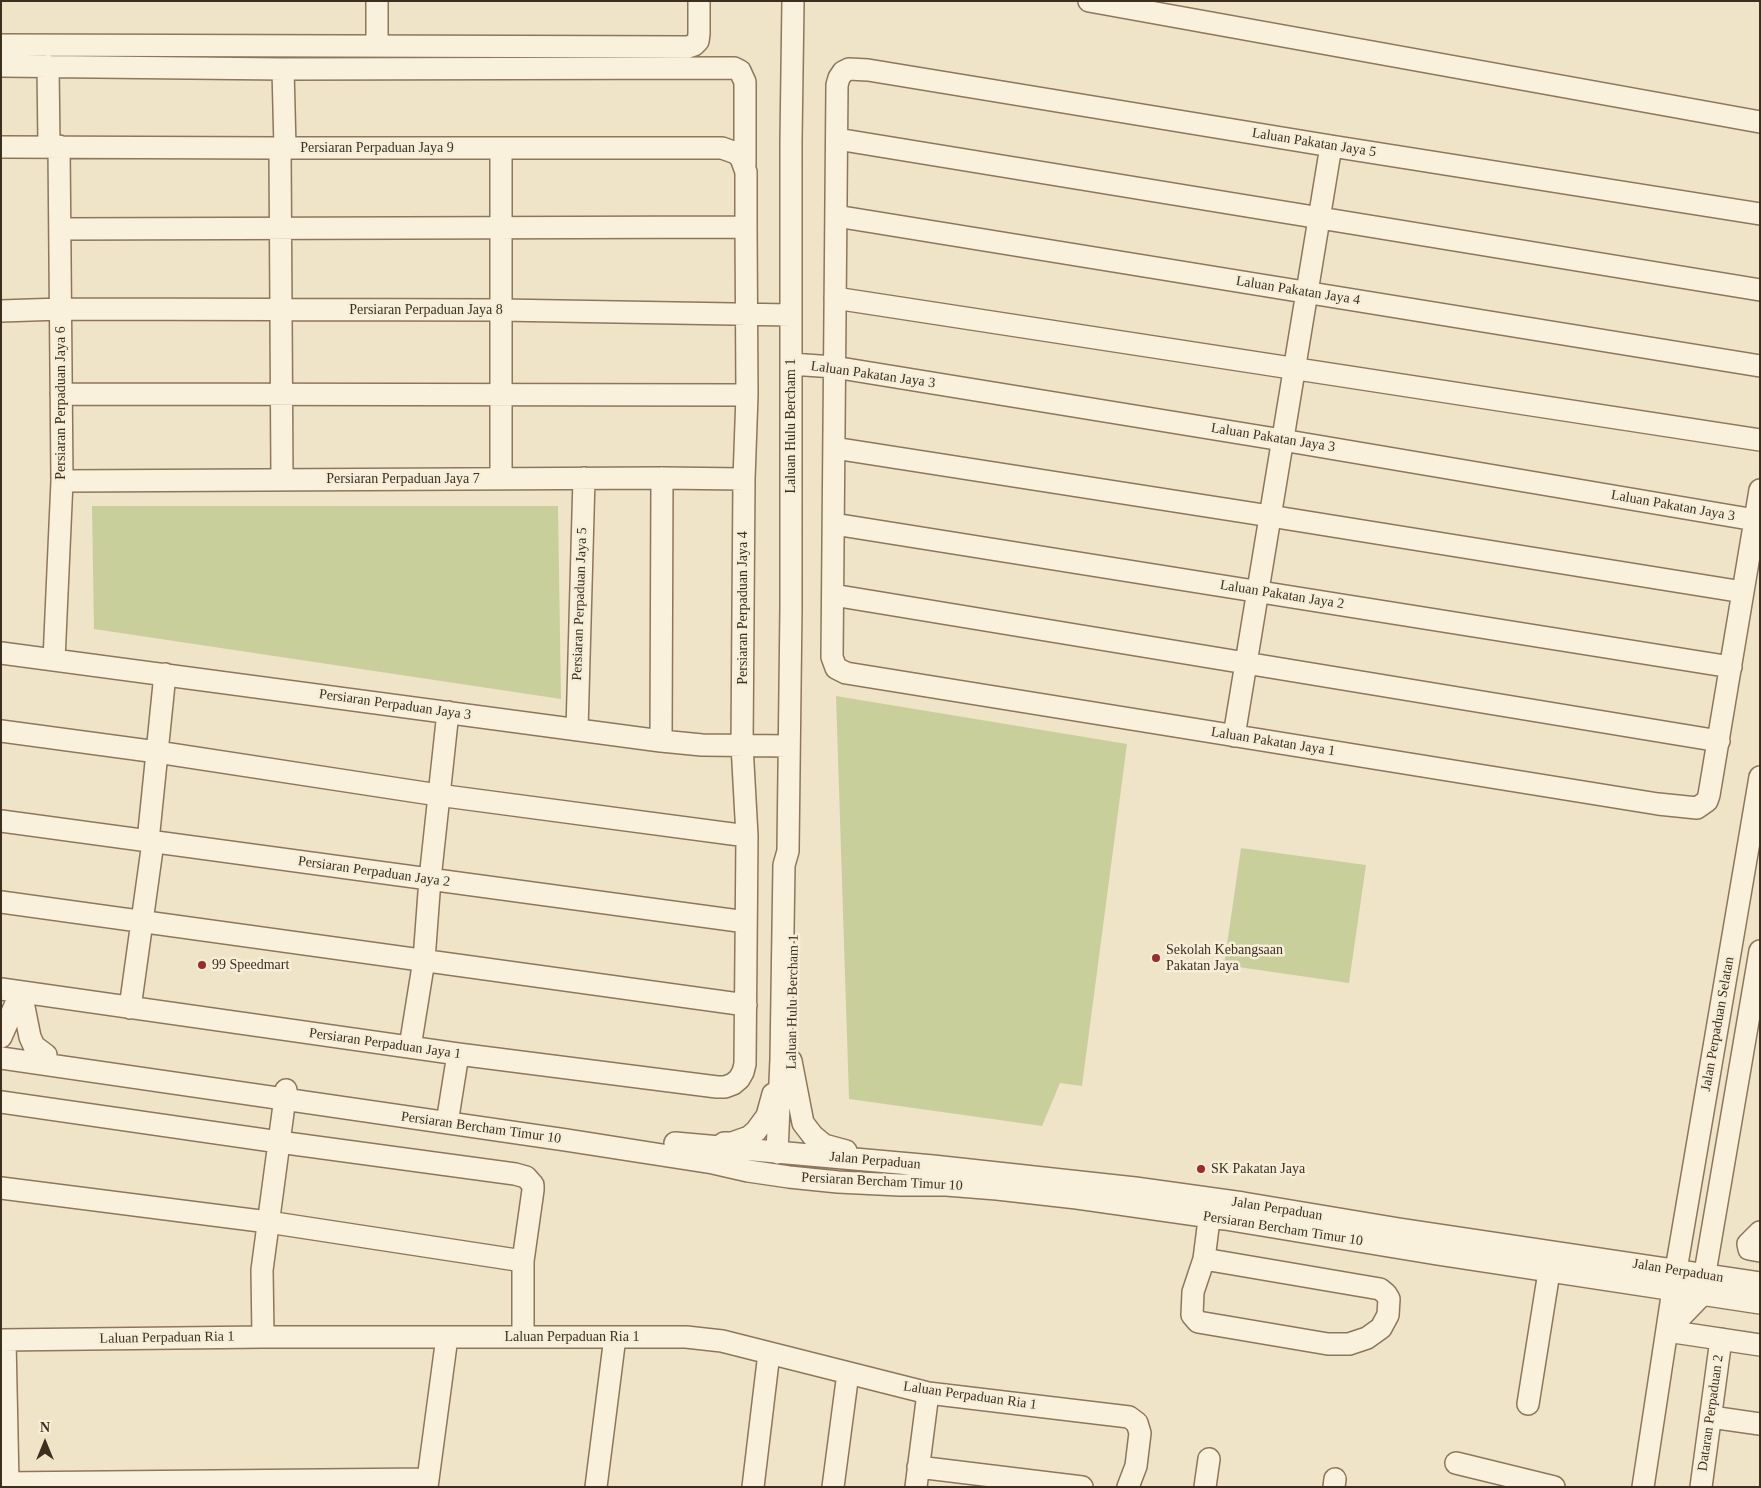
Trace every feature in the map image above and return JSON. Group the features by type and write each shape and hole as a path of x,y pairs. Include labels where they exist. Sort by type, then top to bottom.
{"street":[{"path":"377,1 378,46"},
{"path":"1,45 688,47 698,41 699,1"},
{"name":"Laluan Hulu Bercham 1","path":"784,1157 786,1060 784,865 788,851 791,607 790,364 792,315 790,141 792,11 794,1"},
{"path":"1089,1 1760,122"},
{"path":"1,66 283,69 280,228 282,479"},
{"name":"Persiaran Perpaduan Jaya 6","path":"48,66 60,229 61,310 62,481 54,660"},
{"name":"Persiaran Perpaduan Jaya 4","path":"283,69 728,67 740,71 744,82 747,395 744,479 742,745 747,836 745,1052"},
{"name":"Laluan Pakatan Jaya 5","path":"833,595 838,85 839,78 843,72 849,69 868,70 1760,214"},
{"path":"837,139 1760,290"},
{"path":"1234,736 1331,146"},
{"name":"Persiaran Perpaduan Jaya 9","path":"1,147 501,149 696,147 729,149 736,152 745,165"},
{"path":"501,149 501,478"},
{"name":"Laluan Pakatan Jaya 4","path":"836,216 1760,366"},
{"path":"60,229 746,227"},
{"path":"835,298 1760,440"},
{"name":"Persiaran Perpaduan Jaya 8","path":"1,311 501,310 792,315"},
{"name":"Laluan Pakatan Jaya 3","path":"790,364 834,366 1755,520"},
{"path":"61,394 747,395"},
{"path":"834,448 1743,592"},
{"name":"Persiaran Perpaduan Jaya 7","path":"62,481 501,478 744,479"},
{"name":"Persiaran Perpaduan Jaya 5","path":"577,730 584,478"},
{"path":"661,741 662,478"},
{"path":"833,595 1719,741 1760,490"},
{"name":"Laluan Pakatan Jaya 2","path":"834,524 1731,667"},
{"name":"Laluan Pakatan Jaya 1","path":"833,595 832,657 836,668 846,673 1691,808 1703,805 1709,795 1719,741"},
{"name":"Persiaran Perpaduan Jaya 3","path":"1,652 661,741 702,745 789,746"},
{"path":"130,1008 142,921 166,674"},
{"path":"410,1047 424,960 438,795 448,712"},
{"path":"1,730 438,795 747,836"},
{"name":"Jalan Perpaduan Selatan","path":"1673,1291 1760,777"},
{"name":"Persiaran Perpaduan Jaya 2","path":"1,822 746,922"},
{"path":"1,902 746,1006"},
{"name":"Jalan Perpaduan Selatan","path":"1704,1286 1760,951"},
{"path":"1,1037 11,991"},
{"path":"11,991 34,1046 46,1055"},
{"name":"Persiaran Perpaduan Jaya 1","path":"11,991 458,1054 725,1087 733,1084 743,1072 745,1052"},
{"name":"Persiaran Bercham Timur 10","path":"1,1048 285,1095"},
{"path":"448,1118 458,1054"},
{"name":"Persiaran Bercham Timur 10","path":"1,1058 448,1118 713,1163 748,1171 838,1182 946,1185 1077,1198 1211,1208 1436,1254 1673,1291"},
{"path":"646,1141 732,1143 749,1137 767,1116 786,1060"},
{"path":"786,1060 803,1124 824,1145 851,1153 934,1166"},
{"path":"263,1337 262,1270 285,1095"},
{"path":"1,1102 526,1177 530,1180 533,1190 523,1261 523,1337"},
{"name":"Persiaran Bercham Timur 10","path":"448,1118 784,1157"},
{"path":"713,1163 770,1165 784,1157 796,1168 946,1185"},
{"name":"Jalan Perpaduan","path":"784,1157 934,1166 1054,1178 1211,1208 1399,1229 1676,1270 1704,1286 1760,1303"},
{"path":"1,1188 268,1222 523,1261"},
{"path":"1204,1259 1380,1289 1389,1299 1388,1315 1381,1328 1366,1338 1349,1344 1328,1344 1198,1322 1192,1314 1192,1308 1197,1277 1204,1259 1211,1208"},
{"path":"1399,1229 1401,1238 1407,1244 1431,1248 1436,1254"},
{"path":"1528,1404 1549,1272"},
{"name":"Jalan Perpaduan","path":"1673,1291 1704,1286 1760,1283"},
{"path":"1667,1331 1704,1286"},
{"path":"1643,1487 1673,1291"},
{"path":"1667,1331 1760,1345"},
{"name":"Laluan Perpaduan Ria 1","path":"3,1340 263,1337 686,1337 722,1341 928,1393 1133,1419 1137,1423 1140,1432 1136,1466 1128,1487"},
{"path":"3,1340 5,1483 428,1483 447,1337"},
{"path":"596,1487 615,1337"},
{"name":"Dataran Perpaduan 2","path":"1701,1487 1721,1339"},
{"path":"753,1487 769,1353"},
{"path":"833,1487 848,1373"},
{"path":"928,1393 917,1477 1082,1487"},
{"path":"1711,1417 1760,1424"},
{"path":"1205,1487 1209,1459"},
{"path":"1456,1463 1554,1487"}],"green space":[{"path":"92,506 558,506 561,699 94,629"},
{"path":"836,696 1127,744 1082,1086 1060,1083 1042,1126 849,1099"},
{"path":"1241,848 1366,865 1349,983 1224,965"}],"place":[{"name":"Sekolah Kebangsaan Pakatan Jaya","path":"1156,958"},
{"name":"99 Speedmart","path":"202,965"},
{"name":"SK Pakatan Jaya","path":"1201,1169"}]}
